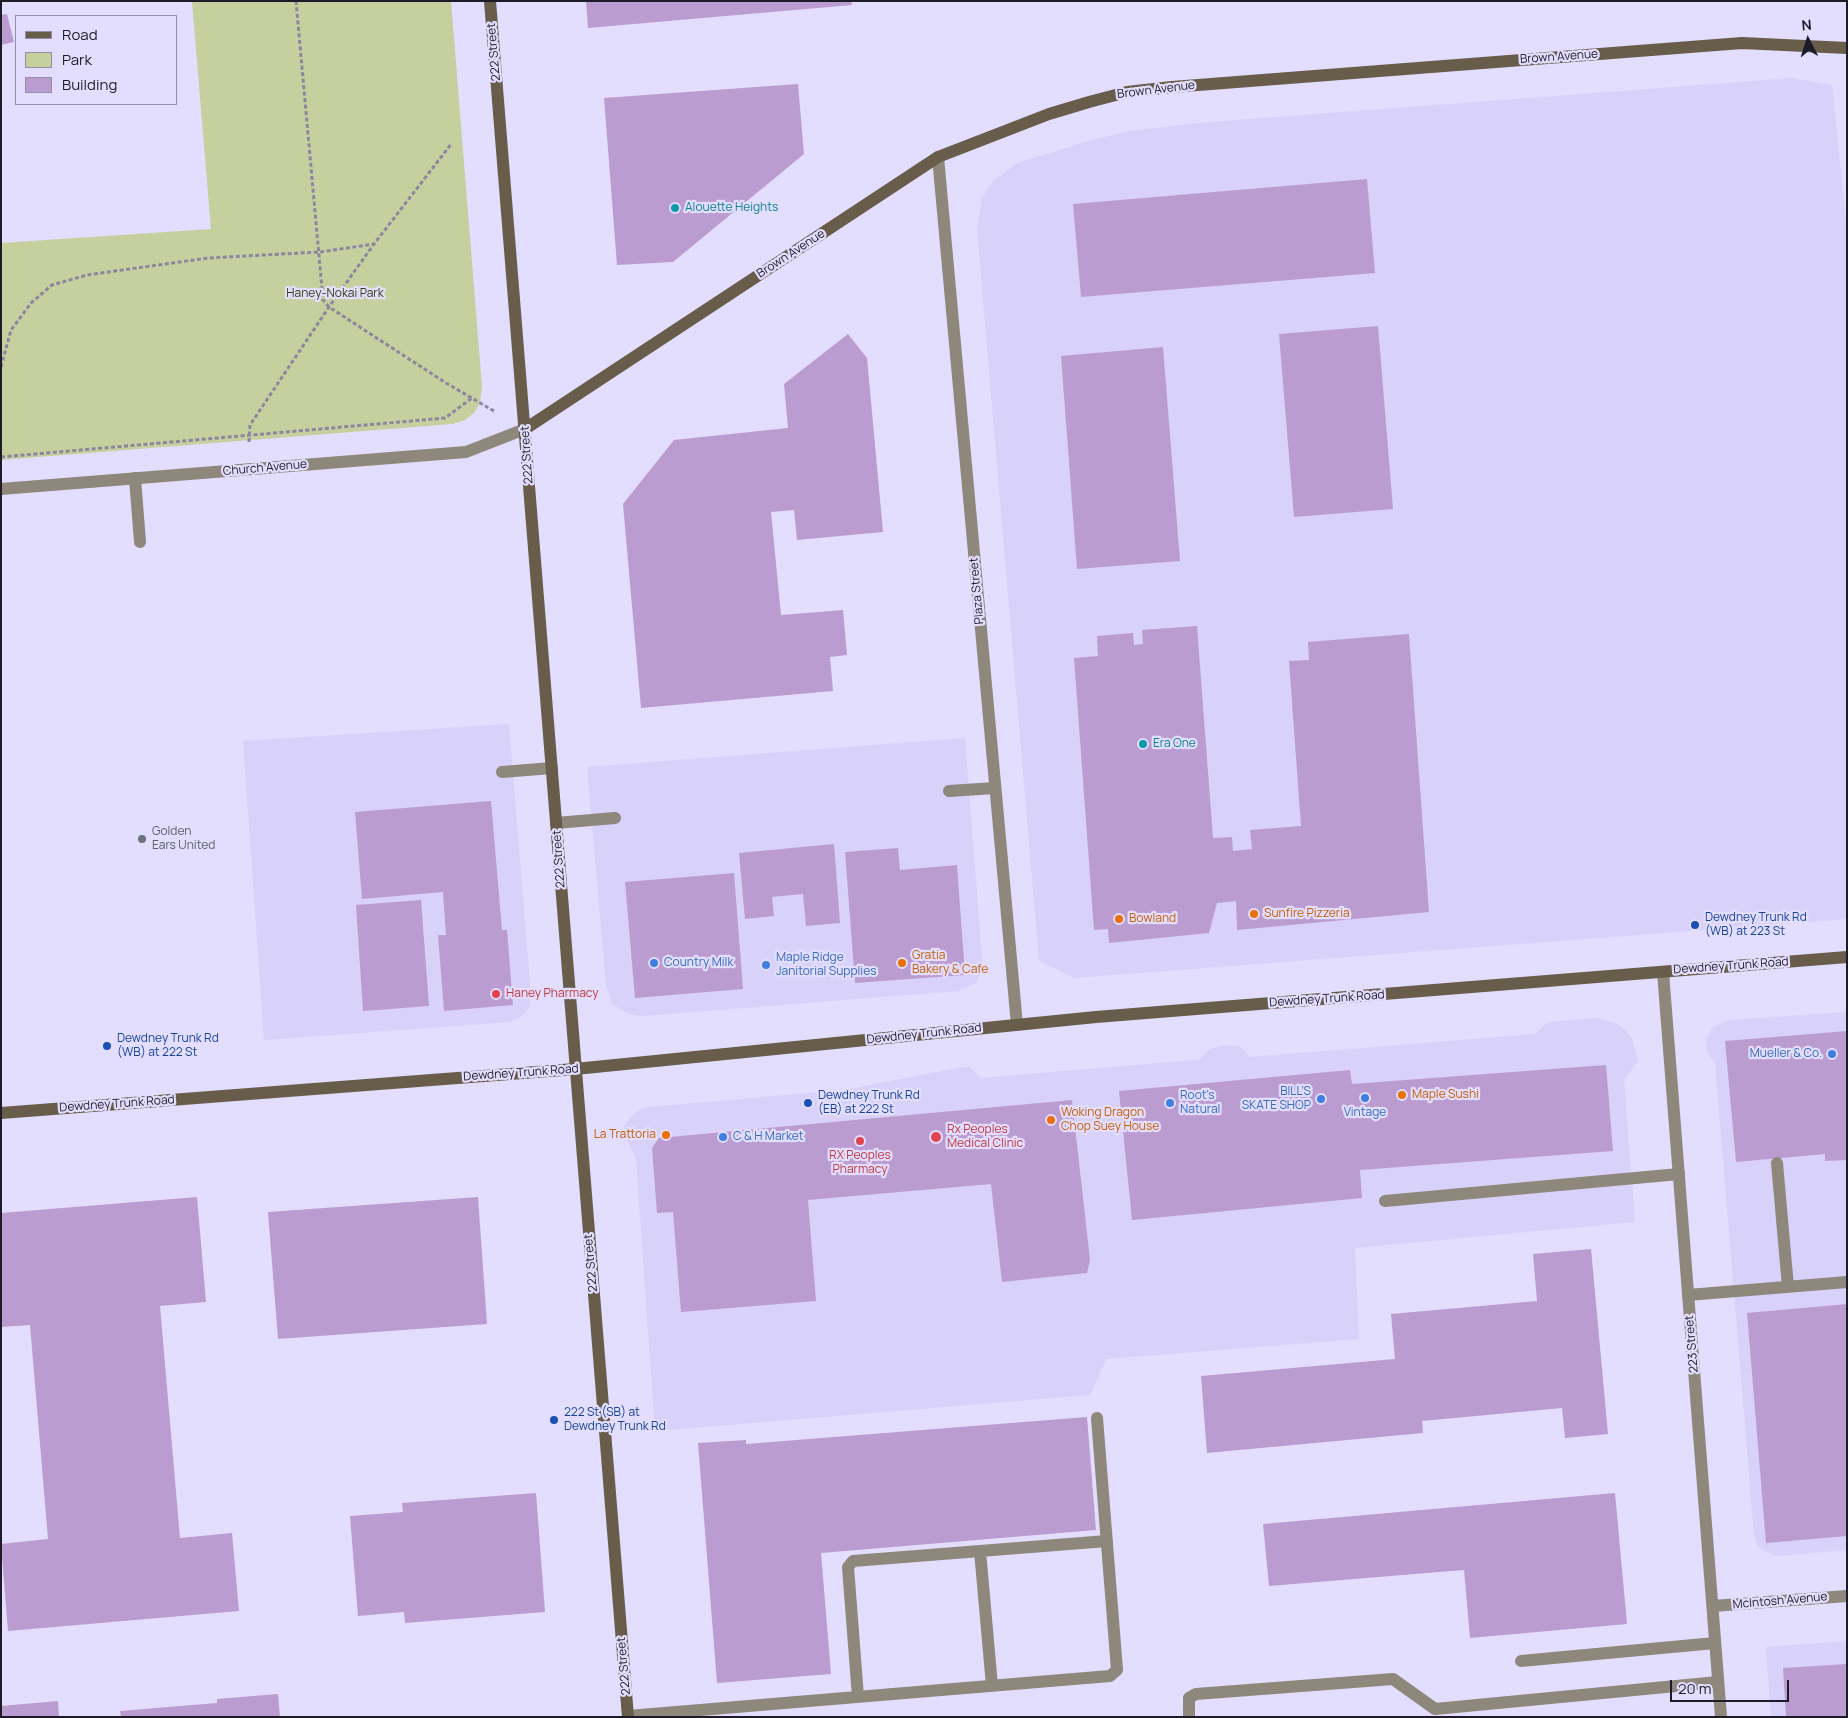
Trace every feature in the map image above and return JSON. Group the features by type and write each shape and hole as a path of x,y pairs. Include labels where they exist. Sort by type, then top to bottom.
{"main road":[{"name":"222 Street","path":"490,1 628,1716"},
{"name":"Brown Avenue","path":"525,429 938,157 1049,114 1089,102 1136,91 1742,42 1847,48"},
{"name":"Dewdney Trunk Road","path":"1,1112 575,1069 1017,1025 1847,957"}],"street":[{"name":"Plaza Street","path":"938,157 1017,1025"},
{"name":"Church Avenue","path":"1,489 466,452 525,429"},
{"path":"135,478 140,542"},
{"path":"502,772 552,768"},
{"path":"950,791 995,788"},
{"path":"556,823 615,818"},
{"name":"223 Street","path":"1663,972 1721,1717"},
{"path":"1777,1163 1788,1286"},
{"path":"1385,1201 1679,1174"},
{"path":"1688,1295 1847,1282"},
{"path":"628,1716 1110,1676 1117,1670 1097,1418"},
{"path":"858,1697 850,1564 853,1561 1107,1541"},
{"path":"980,1551 992,1686"},
{"name":"McIntosh Avenue","path":"1712,1606 1847,1596"},
{"path":"1521,1662 1715,1643"},
{"path":"1189,1717 1189,1698 1196,1694 1393,1679 1435,1709 1718,1682"}],"path":[{"path":"296,1 323,300 330,307 472,398 525,429"},
{"path":"248,470 250,425 374,244 452,143"},
{"path":"1,367 11,330 31,303 52,285 87,275 208,258 320,252 374,244"},
{"path":"1,457 445,418 472,398"}],"shaded area":[{"path":"1793,78 1832,85 1847,229 1847,919 1074,978 1039,961 977,229 982,198 993,181 1018,163 1088,141 1130,131 1197,123"},
{"path":"509,724 531,996 529,1008 521,1017 510,1022 264,1040 243,741"},
{"path":"965,738 982,959 982,969 976,983 958,991 643,1016 629,1014 612,1004 606,985 587,767"},
{"path":"1847,1012 1847,1550 1776,1556 1762,1550 1757,1545 1754,1535 1715,1063 1707,1053 1706,1039 1713,1027 1729,1020"},
{"path":"1598,1018 1617,1024 1626,1031 1632,1039 1638,1061 1624,1080 1635,1222 1355,1248 1359,1339 1106,1359 1090,1395 655,1431 636,1158 625,1137 624,1126 638,1110 649,1107 844,1090 963,1067 970,1067 981,1078 1195,1060 1201,1059 1209,1049 1224,1045 1241,1047 1250,1057 1535,1034 1548,1022"},
{"path":"1847,1641 1847,1717 1771,1717 1766,1647"}],"green space":[{"name":"Haney-Nokai Park","path":"192,1 451,1 482,387 480,403 474,413 465,420 452,424 1,460 1,243 211,229"}],"building":[{"path":"586,1 851,1 852,5 588,28"},
{"path":"7,14 14,42 1,45 1,15"},
{"name":"Alouette Heights","path":"798,84 804,154 673,262 617,265 604,98"},
{"path":"1367,179 1375,273 1081,297 1073,204"},
{"path":"1378,326 1393,509 1294,517 1279,334"},
{"path":"848,334 867,358 883,532 797,540 794,510 771,512 781,615 843,610 847,655 830,657 833,691 641,708 623,504 674,440 788,428 784,384"},
{"path":"1163,347 1180,561 1077,569 1061,356"},
{"name":"Era One","path":"1197,626 1213,838 1232,837 1233,851 1252,849 1250,830 1301,826 1289,661 1309,660 1308,642 1409,634 1429,912 1237,930 1236,901 1217,903 1209,933 1109,943 1108,929 1094,930 1074,658 1098,656 1097,636 1133,633 1134,645 1143,644 1142,630"},
{"path":"491,801 502,930 507,930 513,1005 444,1011 438,935 446,935 443,892 362,899 355,812"},
{"path":"834,844 840,923 806,926 803,894 772,897 774,916 745,919 739,853"},
{"path":"898,848 900,870 957,865 965,975 855,983 845,852"},
{"path":"734,873 743,989 635,998 625,882"},
{"path":"421,900 429,1006 363,1011 356,905"},
{"path":"1847,1031 1847,1160 1825,1161 1825,1154 1736,1162 1725,1041"},
{"path":"1606,1065 1613,1151 1360,1170 1362,1198 1132,1220 1119,1091 1350,1070 1352,1084"},
{"path":"1072,1100 1090,1260 1087,1273 1002,1282 991,1184 808,1200 816,1301 681,1312 673,1212 657,1213 652,1148 659,1138"},
{"path":"197,1197 206,1302 160,1306 180,1538 232,1533 239,1611 8,1631 1,1544 48,1539 30,1325 1,1327 1,1213"},
{"path":"478,1197 487,1324 278,1339 268,1212"},
{"path":"1591,1249 1608,1434 1565,1438 1562,1408 1422,1421 1423,1433 1207,1453 1201,1376 1395,1359 1391,1314 1537,1301 1533,1254"},
{"path":"1847,1304 1847,1536 1766,1543 1747,1313"},
{"path":"1087,1417 1096,1530 821,1553 831,1674 717,1683 698,1443 746,1440 746,1444"},
{"path":"536,1493 545,1612 405,1623 404,1612 358,1616 350,1516 403,1512 402,1503"},
{"path":"1615,1493 1627,1624 1470,1638 1464,1570 1269,1586 1263,1524"},
{"path":"1847,1664 1847,1717 1786,1717 1783,1668"},
{"path":"278,1694 280,1717 121,1717 120,1711 217,1703 217,1699"},
{"path":"58,1701 59,1717 1,1717 1,1706"}],"place":[{"name":"Alouette Heights","path":"675,208"},
{"name":"Era One","path":"1143,744"},
{"name":"Golden Ears United","path":"142,839"},
{"name":"Sunfire Pizzeria","path":"1254,914"},
{"name":"Bowland","path":"1119,919"},
{"name":"Dewdney Trunk Rd (WB) at 223 St","path":"1695,925"},
{"name":"Country Milk","path":"654,963"},
{"name":"Gratia Bakery & Cafe","path":"902,963"},
{"name":"Maple Ridge Janitorial Supplies","path":"766,965"},
{"name":"Haney Pharmacy","path":"496,994"},
{"name":"Dewdney Trunk Rd (WB) at 222 St","path":"107,1046"},
{"name":"Mueller & Co.","path":"1832,1054"},
{"name":"Maple Sushi","path":"1402,1095"},
{"name":"Vintage","path":"1365,1098"},
{"name":"BILL’S SKATE SHOP","path":"1321,1099"},
{"name":"Dewdney Trunk Rd (EB) at 222 St","path":"808,1103"},
{"name":"Root's Natural","path":"1170,1103"},
{"name":"Woking Dragon Chop Suey House","path":"1051,1120"},
{"name":"La Trattoria","path":"666,1135"},
{"name":"C & H Market","path":"723,1137"},
{"name":"Rx Peoples Medical Clinic","path":"936,1137"},
{"name":"RX Peoples Pharmacy","path":"860,1141"},
{"name":"222 St (SB) at Dewdney Trunk Rd","path":"554,1420"}]}
